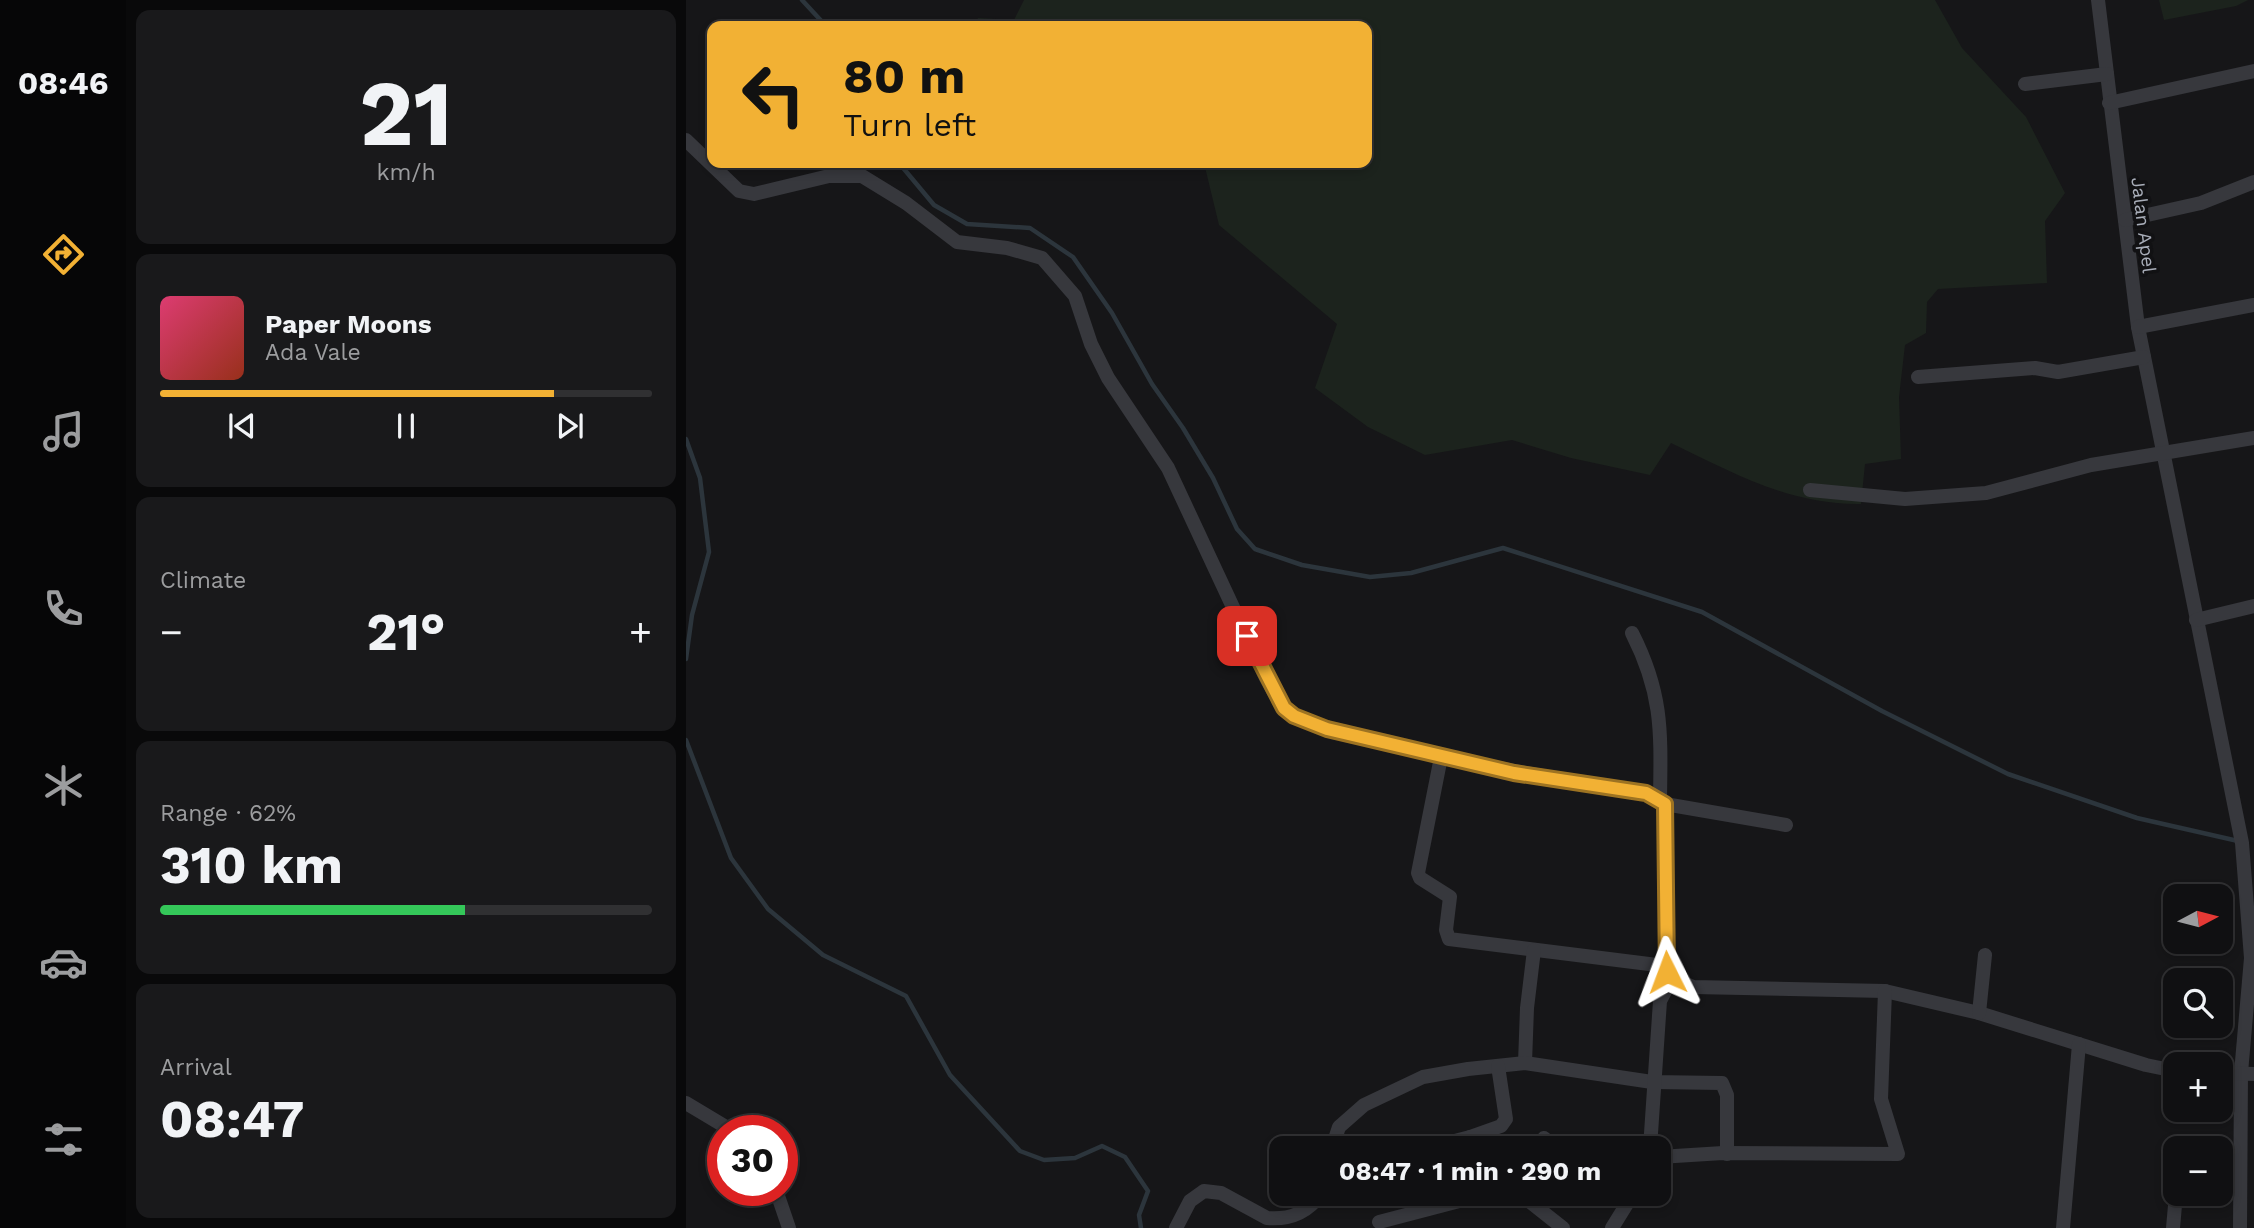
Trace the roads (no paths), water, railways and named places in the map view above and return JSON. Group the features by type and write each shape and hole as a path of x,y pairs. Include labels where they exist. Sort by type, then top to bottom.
{"street":[{"name":"Jalan Apel","path":"2098,0 2138,327 2242,843 2247,883 2251,958 2240,1228"},
{"path":"2109,103 2254,71"},
{"path":"2025,84 2107,74"},
{"path":"686,140 707,160"},
{"path":"715,168 739,191 754,194 829,176 862,176 906,203 957,242 1016,250 1042,258 1075,296 1091,344 1108,378 1168,468 1266,678 1284,708 1294,716 1327,729 1441,757 1514,773 1646,793 1662,801 1786,825"},
{"path":"2125,220 2201,203 2254,182"},
{"path":"2138,327 2254,304"},
{"path":"1918,377 2035,368 2058,372 2144,357"},
{"path":"1810,490 1906,499 1986,493 2091,465 2254,438"},
{"path":"2196,620 2254,606"},
{"path":"1632,633 1653,680 1661,727 1668,972 1660,1001 1652,1082 1650,1136"},
{"path":"1441,757 1418,873 1420,878 1450,897 1446,930 1449,939 1668,972 1693,987 1885,991 1979,1013 2163,1070"},
{"path":"1525,1063 1527,1009 1534,950"},
{"path":"1979,1013 1985,955"},
{"path":"1671,1156 1898,1154 1881,1099 1885,991"},
{"path":"2063,1228 2079,1044"},
{"path":"1336,1136 1339,1127 1350,1115 1407,1083 1435,1074 1525,1063 1652,1082 1722,1083 1727,1095 1727,1154"},
{"path":"1483,1136 1502,1126 1506,1119 1498,1066"},
{"path":"686,1103 707,1115"},
{"path":"1176,1228 1191,1201 1204,1191 1221,1193 1267,1218 1295,1217 1307,1206"},
{"path":"781,1206 789,1228"},
{"path":"1379,1222 1440,1206"},
{"path":"1535,1206 1563,1228"},
{"path":"1612,1228 1622,1206"},
{"path":"2173,1228 2175,1206"}],"waterway":[{"path":"802,0 821,21"},
{"path":"903,168 934,205 967,224 1030,228 1073,257 1112,313 1152,384 1183,428 1213,478 1237,529 1255,549 1302,565 1370,577 1411,573 1503,548 1702,612 1882,711 2008,774 2137,818 2238,841"},
{"path":"686,439 700,478 709,552 692,615 686,659"},
{"path":"686,740 731,858 768,909 823,955 906,996 950,1075 1020,1151 1044,1160 1075,1158 1102,1146 1125,1157 1148,1191 1139,1215 1141,1228"}]}
